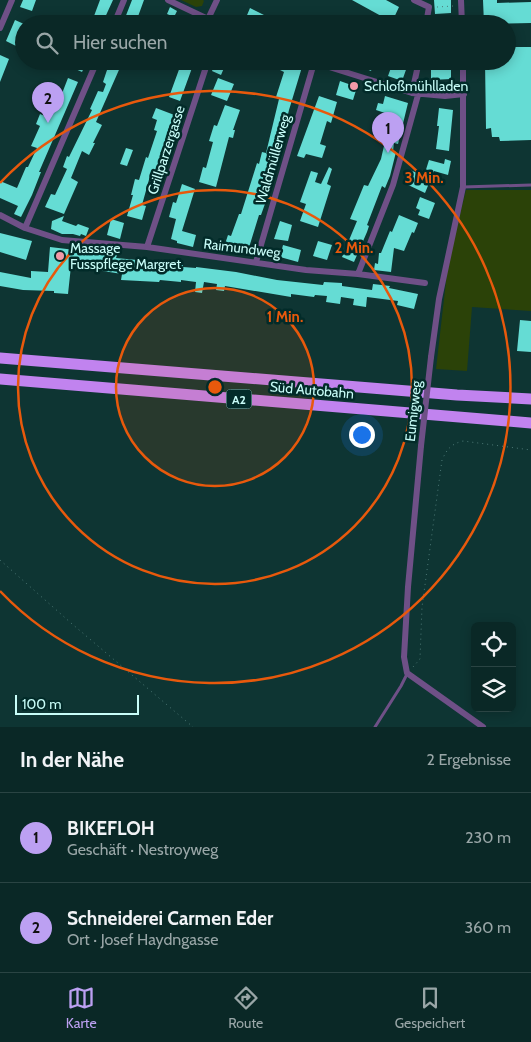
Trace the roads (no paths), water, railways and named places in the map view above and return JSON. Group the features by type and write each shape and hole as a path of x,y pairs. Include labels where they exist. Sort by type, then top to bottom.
{"highway":[{"name":"Süd Autobahn","path":"0,358 457,395 531,399"},
{"name":"Süd Autobahn","path":"0,379 531,423"}],"street":[{"path":"0,28 12,0"},
{"path":"118,15 124,0"},
{"path":"168,0 198,15"},
{"path":"210,15 217,0"},
{"path":"414,0 429,7 428,15"},
{"path":"25,228 93,70"},
{"name":"Grillparzergasse","path":"147,247 205,70"},
{"name":"Waldmüllerweg","path":"256,262 310,70"},
{"path":"338,70 415,94 445,96 464,94"},
{"path":"358,274 393,185 415,94 418,70"},
{"name":"Eumigweg","path":"407,673 404,657 408,587 421,446 439,299 463,187 463,70"},
{"name":"Raimundweg","path":"0,215 25,228 62,240 147,247 306,270 358,274 425,283"},
{"path":"407,673 483,727"}],"lane":[{"path":"463,187 531,185"},
{"path":"375,727 397,693 407,673"}],"place":[{"name":"Schloßmühlladen","path":"354,86"},
{"name":"Schneiderei Carmen Eder","path":"48,123"},
{"name":"BIKEFLOH","path":"388,153"},
{"name":"Massage Fusspflege Margret","path":"60,256"}]}
